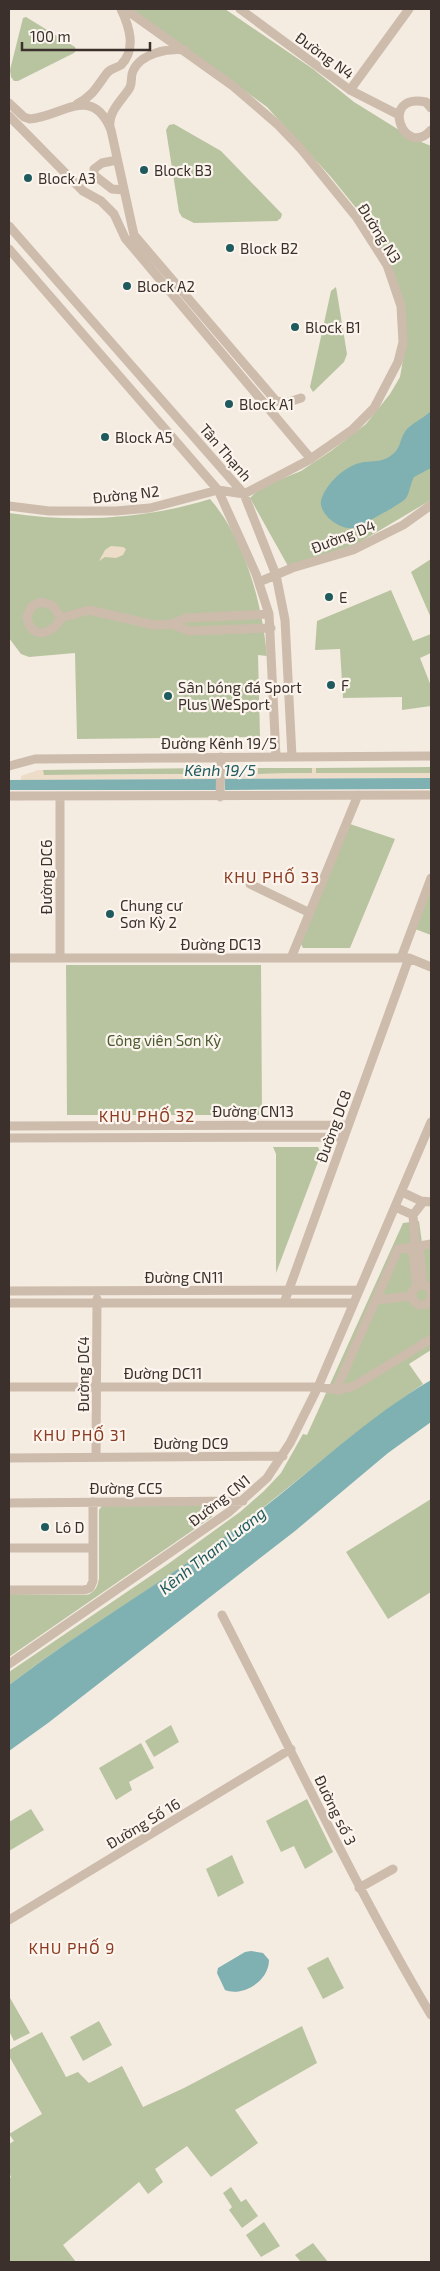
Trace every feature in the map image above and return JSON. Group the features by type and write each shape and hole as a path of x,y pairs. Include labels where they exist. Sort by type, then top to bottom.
{"street":[{"path":"93,108 91,102 92,95 107,73 116,67 126,56 130,38 127,22 121,9"},
{"name":"Đường N3","path":"125,9 233,86 277,124 301,149 357,218 374,244 386,265 401,306 403,342 398,362 384,392 364,420 311,459 244,494"},
{"name":"Đường N4","path":"240,9 350,90 399,115"},
{"path":"350,90 409,9"},
{"path":"184,50 168,50 150,56 136,66 130,87 112,113 110,121 111,130 134,235 276,401 286,403 301,398"},
{"path":"116,67 126,70 131,79"},
{"path":"9,103 24,117 30,119 76,104 92,95"},
{"path":"429,101 419,100 407,103 399,115 400,125 408,134 419,137 431,130"},
{"path":"76,104 93,108 102,115 111,130"},
{"path":"102,115 112,113"},
{"path":"9,116 83,191 101,201 114,214 126,238 311,459"},
{"path":"118,160 97,165 94,169 94,175 112,189 124,190"},
{"name":"Tân Thạnh","path":"9,226 244,494 276,575 285,620 292,757"},
{"name":"Tân Thạnh","path":"9,249 218,490 259,582 269,614 276,757"},
{"name":"Đường N2","path":"9,506 74,512 116,511 150,508 218,490 244,494"},
{"name":"Đường D4","path":"259,582 292,568 353,550 403,525 431,505"},
{"path":"60,618 89,610 139,623 172,624 189,631 271,628"},
{"path":"172,624 186,618 269,614"},
{"name":"Đường Kênh 19/5","path":"9,766 35,759 431,756"},
{"path":"220,793 221,757"},
{"path":"9,796 220,793 431,795"},
{"path":"291,958 358,795"},
{"name":"Đường DC6","path":"60,796 60,958"},
{"name":"Đường DC8","path":"284,1303 344,1137 431,878"},
{"path":"250,884 310,912"},
{"name":"Đường DC13","path":"9,958 405,958 431,967"},
{"name":"Đường CN1","path":"9,1664 176,1550 243,1501 267,1478 283,1456 318,1387 358,1290 402,1192 427,1143 431,1122"},
{"name":"Đường CN13","path":"9,1126 348,1125"},
{"name":"Đường CN13","path":"9,1138 344,1137"},
{"path":"402,1192 429,1202 413,1216"},
{"path":"396,1205 413,1216"},
{"path":"376,1300 412,1296 420,1286 413,1216"},
{"path":"336,1390 398,1250 431,1244"},
{"path":"412,1296 416,1303 424,1304 430,1300 429,1288 420,1286"},
{"name":"Đường CN11","path":"9,1291 358,1290"},
{"name":"Đường DC4","path":"96,1457 97,1291"},
{"name":"Đường CN11","path":"9,1303 353,1303"},
{"path":"336,1390 354,1386 431,1339"},
{"name":"Đường DC11","path":"9,1387 318,1387 336,1390"},
{"name":"Đường DC9","path":"9,1458 283,1456"},
{"name":"Đường CC5","path":"9,1503 243,1501"},
{"path":"9,1590 88,1590 93,1580 93,1502"},
{"path":"9,1548 93,1548"},
{"name":"Đường số 3","path":"222,1615 291,1749 359,1888 431,2015"},
{"name":"Đường Số 16","path":"9,1920 291,1749"},
{"path":"359,1888 393,1869"}],"green space":[{"path":"132,9 225,9 313,69 354,102 412,138 431,146 431,500 355,545 288,566 250,498 269,484 301,471 366,424 390,394 400,377 407,337 385,255 361,214 331,177 267,107"},
{"path":"26,17 75,47 76,50 74,53 18,81 14,81 10,70 23,18"},
{"path":"174,124 221,151 282,214 281,218 277,221 194,223 182,217 179,212 166,130 169,125"},
{"path":"336,287 347,354 344,362 313,392 310,387 331,291"},
{"path":"210,499 233,533 242,552 250,573 261,615 267,656 258,655 260,737 77,739 75,653 29,657 21,654 9,638 9,513 59,518 110,517 161,511"},
{"path":"431,559 431,618 411,572"},
{"path":"391,590 413,641 431,634 431,653 420,658 431,686 431,706 402,710 402,697 343,698 340,649 315,650 317,621"},
{"path":"431,767 431,773 316,773 316,768"},
{"path":"207,768 215,774 43,775 43,770"},
{"path":"258,768 312,768 312,773 257,774"},
{"path":"350,824 395,839 350,948 303,948 301,944"},
{"path":"428,893 431,895 431,935 415,929"},
{"name":"Công viên Sơn Kỳ","path":"66,965 261,965 262,1115 67,1115"},
{"path":"273,1147 318,1147 321,1154 276,1273 276,1154"},
{"path":"419,1221 422,1243 431,1242 431,1350 409,1364 423,1384 369,1423 236,1528 9,1685 9,1672 168,1564 240,1512 281,1473 303,1434 307,1435 403,1223"},
{"path":"431,1499 431,1592 388,1619 346,1552"},
{"path":"208,1505 213,1512 212,1517 9,1657 9,1594 85,1595 93,1592 96,1588 99,1579 99,1510 102,1506"},
{"path":"171,1725 179,1742 154,1757 145,1741"},
{"path":"141,1743 154,1768 129,1782 132,1790 116,1800 99,1768"},
{"path":"307,1799 333,1852 305,1869 294,1846 281,1852 266,1821"},
{"path":"31,1809 44,1830 9,1851 9,1822"},
{"path":"232,1855 244,1883 218,1897 206,1869"},
{"path":"328,1957 344,1988 323,1999 307,1968"},
{"path":"9,1996 30,2033 14,2041 9,2031"},
{"path":"99,2021 112,2045 83,2061 70,2037"},
{"path":"302,2026 317,2063 235,2110 258,2143 211,2177 187,2146 155,2169 163,2182 148,2194 139,2182 63,2245 76,2262 9,2262 9,2179 11,2177 9,2173 9,2144 14,2141 9,2134 42,2114 9,2056 9,2050 42,2032 66,2077 78,2072 89,2083 122,2066 143,2107 184,2088"},
{"path":"231,2187 241,2202 246,2199 258,2216 242,2228 229,2210 232,2207 223,2193"},
{"path":"264,2222 280,2246 261,2257 246,2235"},
{"path":"313,2243 328,2262 301,2262 295,2255"}],"shaded area":[{"path":"111,546 126,549 123,555 116,558 105,557 99,561 105,550"},
{"path":"254,768 258,768 258,774 312,773 312,768 316,768 316,773 431,773 431,778 225,779 225,774 254,774"},
{"path":"43,770 44,775 215,774 216,779 21,780 21,776"}],"water":[{"path":"431,411 431,468 414,477 406,498 389,510 353,528 343,527 333,522 322,510 321,501 322,496 334,479 353,465 380,461 389,457 398,447 407,429"},
{"path":"431,778 431,789 225,790 225,779"},
{"path":"216,779 216,790 9,790 9,780"},
{"name":"Kênh Tham Lương","path":"431,1380 431,1422 388,1453 295,1531 48,1723 9,1751 9,1685 70,1641 227,1535 279,1496 385,1410"},
{"path":"245,1952 263,1953 269,1960 265,1975 260,1981 247,1989 232,1992 225,1990 217,1973 218,1968"}],"place":[{"name":"Block B3","path":"144,170"},
{"name":"Block A3","path":"28,178"},
{"name":"Block B2","path":"230,248"},
{"name":"Block A2","path":"127,286"},
{"name":"Block B1","path":"295,327"},
{"name":"Block A1","path":"229,404"},
{"name":"Block A5","path":"105,437"},
{"name":"E","path":"329,597"},
{"name":"F","path":"331,685"},
{"name":"Sân bóng đá Sport Plus WeSport","path":"168,696"},
{"name":"Chung cư Sơn Kỳ 2","path":"110,914"},
{"name":"Lô D","path":"45,1527"}],"district":[{"name":"KHU PHỐ 33","path":"272,876"},
{"name":"KHU PHỐ 32","path":"147,1115"},
{"name":"KHU PHỐ 31","path":"80,1434"},
{"name":"KHU PHỐ 9","path":"72,1947"}],"water label":[{"name":"Kênh 19/5","path":"220,769"}]}
